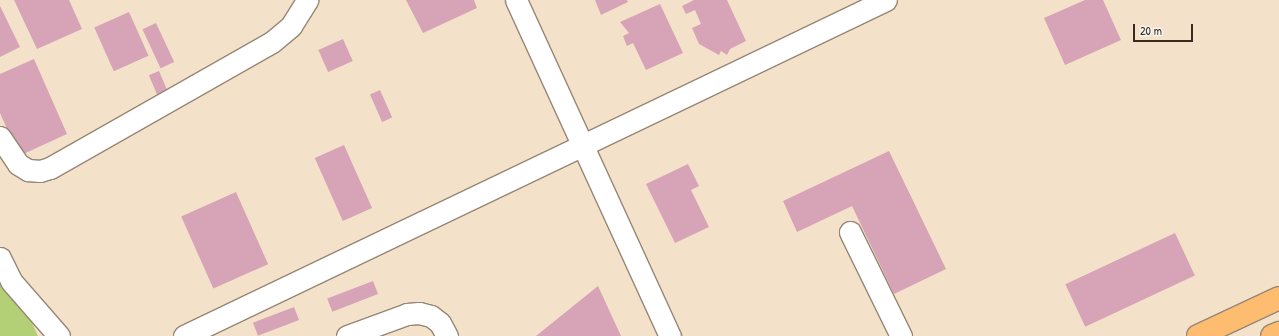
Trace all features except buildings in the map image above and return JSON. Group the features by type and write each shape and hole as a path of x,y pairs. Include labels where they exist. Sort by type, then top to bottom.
{"highway":[{"path":"1198,336 1279,298"},
{"path":"1272,336 1279,333"}],"street":[{"path":"0,137 18,164 28,170 40,171 50,168 272,42 291,26 307,0"},
{"path":"516,0 670,336"},
{"path":"184,336 886,0"},
{"path":"850,232 902,336"},
{"path":"0,258 11,281 59,336"},
{"path":"347,336 407,314 419,313 431,316 440,323 447,336"}],"green space":[{"path":"0,253 38,336 0,336"}]}
